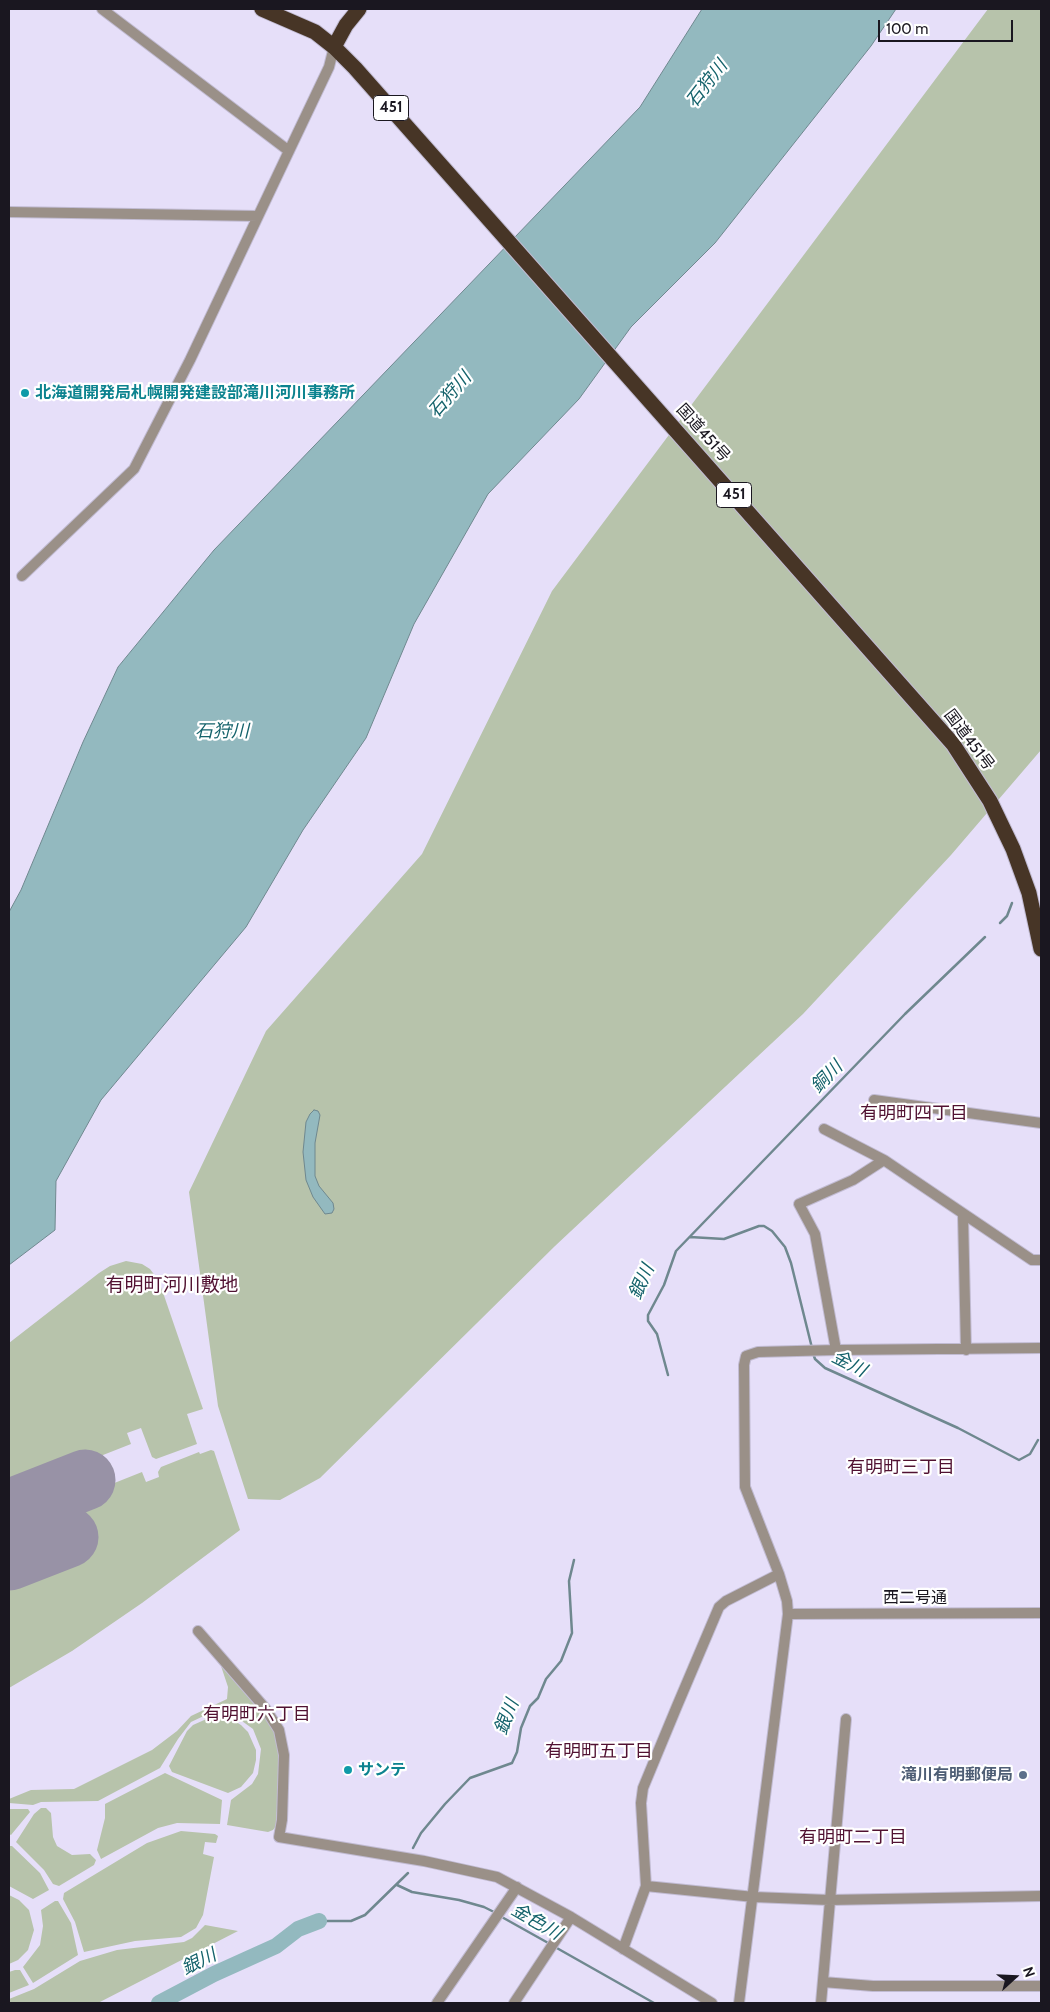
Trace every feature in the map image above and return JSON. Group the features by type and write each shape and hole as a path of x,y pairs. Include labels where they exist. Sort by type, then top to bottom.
{"highway":[{"name":"国道451号","path":"262,9 314,32 334,47 447,170 947,737 973,772 1005,832 1029,893 1041,943"},
{"path":"334,47 346,24 359,9"}],"street":[{"path":"102,9 289,151"},
{"path":"22,576 134,469 329,67 334,47"},
{"path":"9,212 258,216"},
{"path":"874,1100 1041,1123"},
{"path":"824,1129 884,1160 1032,1260 1041,1260"},
{"path":"836,1350 815,1234 799,1204 853,1180 884,1160"},
{"path":"963,1215 966,1350"},
{"path":"739,2003 754,1897 788,1614 787,1601 779,1574 745,1488 746,1356 758,1352 1041,1348"},
{"path":"623,1949 646,1886 641,1803 643,1788 719,1607 726,1601 779,1574"},
{"name":"西二号通","path":"788,1614 1041,1613"},
{"path":"198,1631 265,1708 279,1730 284,1755 282,1820 279,1838 485,1873 571,1917 712,2003"},
{"path":"821,2003 846,1720"},
{"path":"646,1886 754,1897 829,1900 1041,1896"},
{"path":"436,2003 517,1888"},
{"path":"514,2003 571,1917"},
{"path":"823,1982 873,1986 1041,1986"}],"shaded area":[{"path":"988,9 1041,9 1041,750 951,855 803,1014 555,1246 320,1478 280,1500 248,1499 218,1406 189,1192 266,1031 422,854 552,591"},
{"path":"126,1261 142,1264 150,1269 159,1281 203,1409 187,1414 197,1444 156,1459 152,1457 141,1428 127,1433 131,1444 9,1492 9,1343 99,1273 110,1266"},
{"path":"211,1450 214,1451 240,1530 142,1603 72,1651 9,1688 9,1525 142,1472 146,1482 159,1477 158,1472 161,1467 199,1452 200,1454"},
{"path":"91,1464 105,1470 99,1484 9,1520 9,1496"},
{"path":"221,1666 269,1721 275,1731 280,1754 276,1826 273,1830 268,1832 227,1825 231,1800 252,1784 258,1774 261,1749 253,1729 235,1716 225,1712 208,1714 191,1722 160,1768 98,1801 41,1802 33,1805 9,1803 9,1799 31,1790 74,1789 152,1750 177,1731 191,1716 227,1699 228,1687"},
{"path":"211,1717 233,1720 241,1725 248,1732 256,1750 253,1773 241,1787 228,1793 172,1772 169,1766 187,1731 193,1725"},
{"path":"165,1773 222,1800 220,1824 177,1823 158,1828 101,1859 97,1850 105,1818 105,1804"},
{"path":"41,1808 46,1808 51,1813 53,1837 57,1846 72,1855 90,1854 96,1860 94,1865 59,1886 53,1884 44,1870 16,1842 34,1814"},
{"path":"9,1809 28,1809 30,1812 11,1835 9,1834"},
{"path":"181,1831 215,1834 218,1836 216,1843 205,1842 203,1854 214,1857 203,1915 196,1928 181,1937 135,1941 84,1952 75,1922 63,1899 64,1893 147,1843"},
{"path":"9,1846 12,1846 40,1873 49,1890 33,1899 9,1886"},
{"path":"9,1895 19,1900 29,1910 34,1930 28,1950 18,1960 9,1964"},
{"path":"58,1901 71,1923 78,1955 33,1983 23,1967 40,1945 43,1926 41,1910"},
{"path":"205,1925 238,1931 98,2003 9,2003 9,1999 34,1989 80,1961 117,1950 184,1942 192,1938"},
{"path":"20,1970 29,1985 9,1993 9,1972"}],"water":[{"name":"石狩川","path":"702,9 896,9 871,46 715,243 631,327 579,399 488,494 414,624 366,738 303,830 246,927 101,1100 56,1181 55,1230 9,1265 9,912 21,890 83,742 118,667 214,550 640,107"},
{"path":"314,1110 318,1111 320,1115 315,1143 315,1176 319,1186 333,1203 334,1209 332,1213 325,1214 313,1197 306,1180 303,1152 306,1122"}],"waterway":[{"name":"銅川","path":"1000,923 1007,916 1012,903"},
{"name":"銅川","path":"668,1375 657,1334 648,1321 648,1315 664,1285 676,1251 905,1014 985,937"},
{"name":"金川","path":"690,1237 724,1239 759,1226 764,1226 772,1231 785,1247 791,1263 812,1348"},
{"name":"金川","path":"813,1353 815,1359 825,1368 958,1428 1019,1460 1030,1454 1038,1440"},
{"name":"銀川","path":"413,1848 421,1833 470,1778 512,1763 517,1752 521,1728 530,1706 538,1698 546,1679 561,1661 572,1633 569,1581 574,1560"},
{"name":"銀川","path":"319,1921 351,1921 365,1915 408,1873"},
{"name":"金色川","path":"397,1885 412,1892 459,1900 484,1907 496,1913"},
{"name":"金色川","path":"500,1916 550,1944"},
{"name":"銀川","path":"159,2003 214,1974 276,1946 298,1929 319,1921"},
{"name":"金色川","path":"555,1947 654,2003"}],"runway":[{"path":"9,1510 85,1480"},
{"path":"9,1560 68,1537"}],"place":[{"name":"北海道開発局札幌開発建設部滝川河川事務所","path":"25,393"},
{"name":"サンテ","path":"348,1770"},
{"name":"滝川有明郵便局","path":"1023,1775"}],"district":[{"name":"有明町四丁目","path":"914,1114"},
{"name":"有明町河川敷地","path":"172,1285"},
{"name":"有明町三丁目","path":"901,1468"},
{"name":"有明町六丁目","path":"257,1715"},
{"name":"有明町五丁目","path":"599,1752"},
{"name":"有明町二丁目","path":"853,1838"}]}
